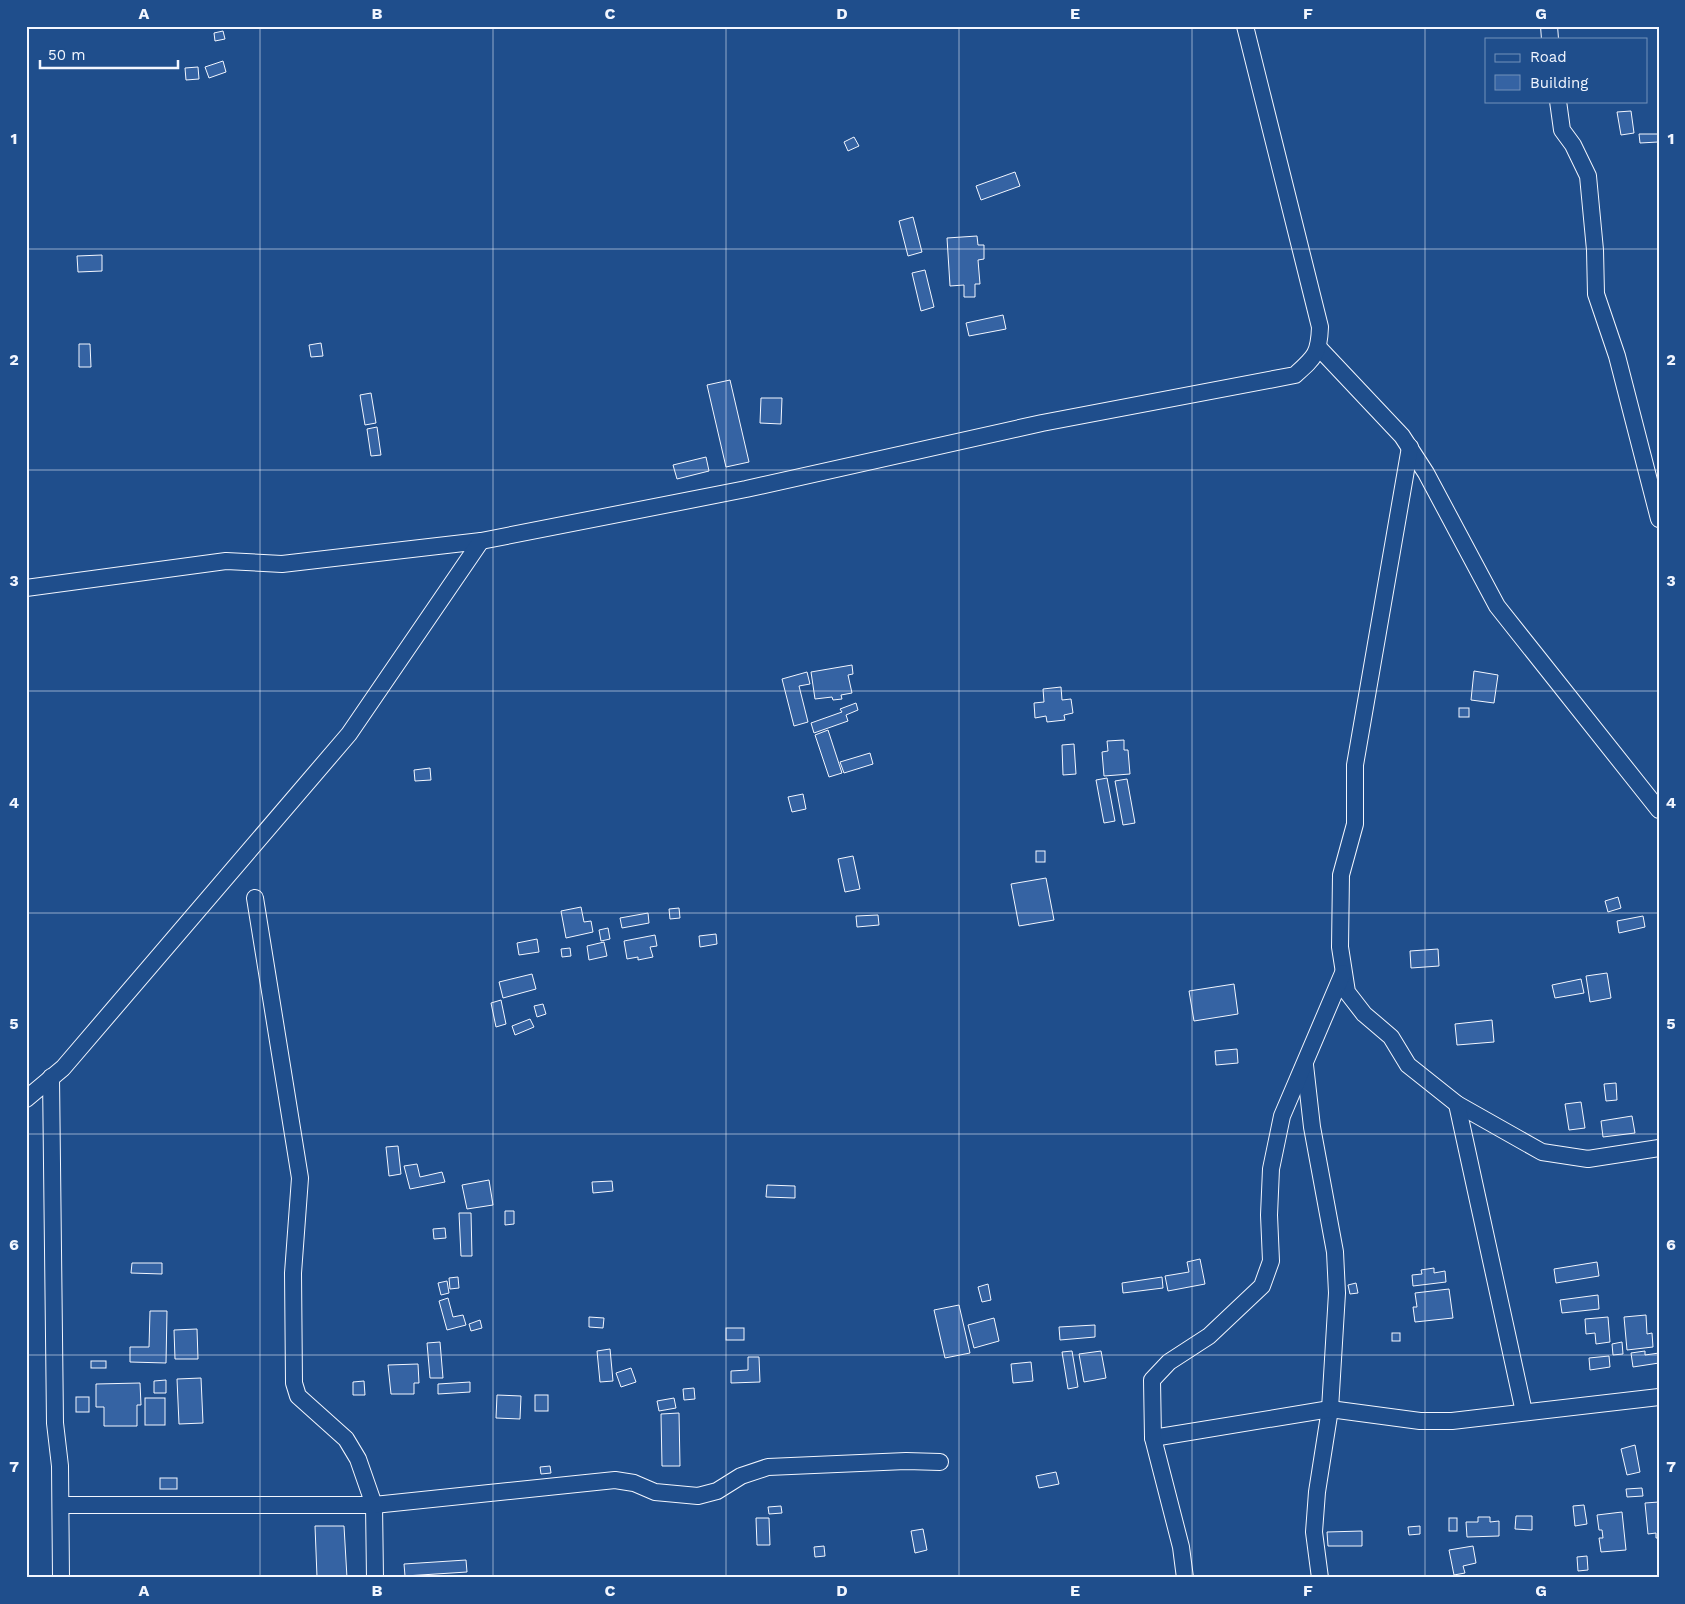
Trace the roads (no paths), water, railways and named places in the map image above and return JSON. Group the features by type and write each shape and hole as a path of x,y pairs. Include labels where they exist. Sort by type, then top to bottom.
{"street":[{"path":"26,588 226,561 282,564 481,541 746,489 1042,423 1295,375 1310,361 1319,348 1320,327 1245,26"},
{"path":"1558,102 1562,130 1573,146 1588,176 1596,294 1618,356 1659,519"},
{"path":"1319,348 1402,436 1426,472 1497,606 1659,810"},
{"path":"1410,447 1355,765 1355,824 1341,875 1340,947 1347,992 1364,1014 1391,1037 1408,1065 1457,1104 1542,1152 1588,1159 1659,1148"},
{"path":"26,1099 63,1068 349,734 481,541"},
{"path":"255,898 300,1178 293,1273 294,1383 298,1396 307,1407 346,1439 358,1459 374,1505 375,1578"},
{"path":"1185,1578 1181,1546 1153,1438 1152,1380 1169,1362 1208,1336 1262,1286 1271,1261 1269,1215 1272,1169 1282,1116 1343,972"},
{"path":"1305,1065 1317,1154 1335,1252 1337,1293 1330,1409 1317,1492 1314,1532 1320,1578"},
{"path":"52,1078 54,1423 60,1466 61,1578"},
{"path":"1457,1104 1524,1412"},
{"path":"1153,1438 1330,1409 1420,1421 1452,1421 1659,1397"},
{"path":"61,1505 374,1505 615,1480 634,1482 655,1492 698,1496 717,1491 741,1476 768,1467 906,1461 940,1462"}]}
